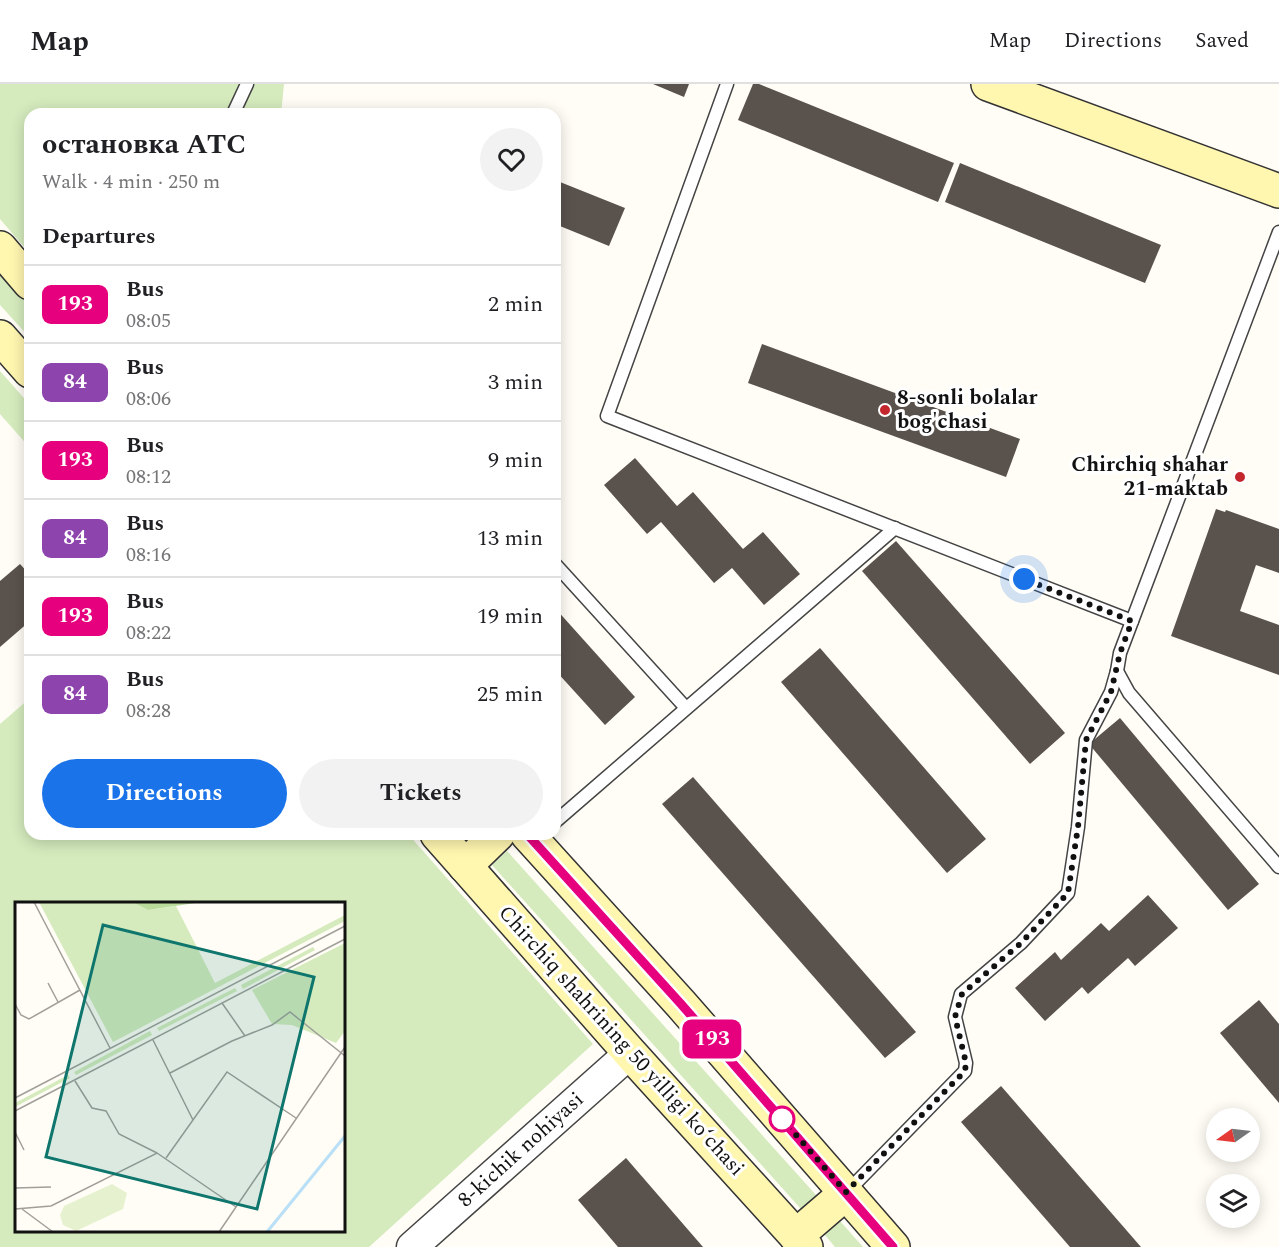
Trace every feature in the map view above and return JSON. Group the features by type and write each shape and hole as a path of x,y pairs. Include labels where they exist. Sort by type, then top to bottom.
{"main road":[{"path":"987,84 1279,191"},
{"path":"0,248 24,276"},
{"path":"0,337 24,364"},
{"name":"Chirchiq shahrining 50 yilligi koʻchasi","path":"442,840 630,1053 801,1241"},
{"path":"465,866 492,840"},
{"path":"545,840 689,1013 893,1247"},
{"path":"801,1241 846,1192"}],"street":[{"name":"8-kichik nohiyasi","path":"412,1247 630,1053"}],"lane":[{"path":"236,108 247,84"},
{"path":"727,84 607,416 1132,621"},
{"path":"846,1192 965,1071 966,1063 955,1017 962,994 1021,943 1068,893 1078,827 1086,740 1111,692 1120,653 1279,232"},
{"path":"561,814 895,528"},
{"path":"561,571 686,708"},
{"path":"1117,671 1129,693 1279,867"}],"green space":[{"path":"0,84 284,84 282,108 24,108 24,247 0,219"},
{"path":"0,272 24,298 24,331 0,305"},
{"path":"0,371 24,398 24,441 0,414"},
{"path":"24,703 24,840 413,840 593,1044 369,1247 0,1247 0,724"},
{"path":"507,851 816,1195 801,1209 492,865"},
{"path":"840,1221 863,1247 835,1247 825,1235 835,1223"}],"building":[{"path":"653,84 689,84 684,97"},
{"path":"753,84 759,84 954,163 938,202 738,120"},
{"path":"960,163 1161,245 1145,283 945,202"},
{"path":"561,182 625,208 609,246 561,226"},
{"path":"762,344 1020,439 1006,477 748,383"},
{"path":"635,458 677,506 693,492 743,549 763,532 800,574 764,605 732,568 714,583 661,522 647,534 604,485"},
{"path":"1216,509 1225,512 1226,510 1279,529 1279,573 1256,565 1240,611 1279,625 1279,675 1171,636"},
{"path":"896,541 1065,733 1030,764 862,571"},
{"path":"20,564 24,568 24,626 0,647 0,581"},
{"path":"561,615 635,697 605,725 561,677"},
{"path":"820,648 986,839 947,873 781,682"},
{"path":"1120,718 1259,884 1228,910 1089,744"},
{"path":"693,777 916,1032 885,1058 662,804"},
{"path":"1148,895 1178,928 1135,966 1128,958 1088,994 1082,987 1045,1021 1015,988 1055,952 1061,960 1101,923 1109,931"},
{"path":"1259,1000 1279,1024 1279,1103 1220,1033"},
{"path":"1001,1086 1141,1247 1070,1247 961,1122"},
{"path":"626,1158 703,1247 618,1247 578,1200"}],"bus line":[{"name":"193","path":"532,840 681,1004 893,1247"}],"place":[{"name":"8-sonli bolalar bog'chasi","path":"885,410"},
{"name":"Chirchiq shahar 21-maktab","path":"1240,477"}],"route":[{"path":"782,1119 846,1192 965,1071 966,1063 955,1017 957,1004 962,994 1021,943 1068,893 1078,827 1086,740 1111,692 1120,653 1132,621 1024,579"}]}
